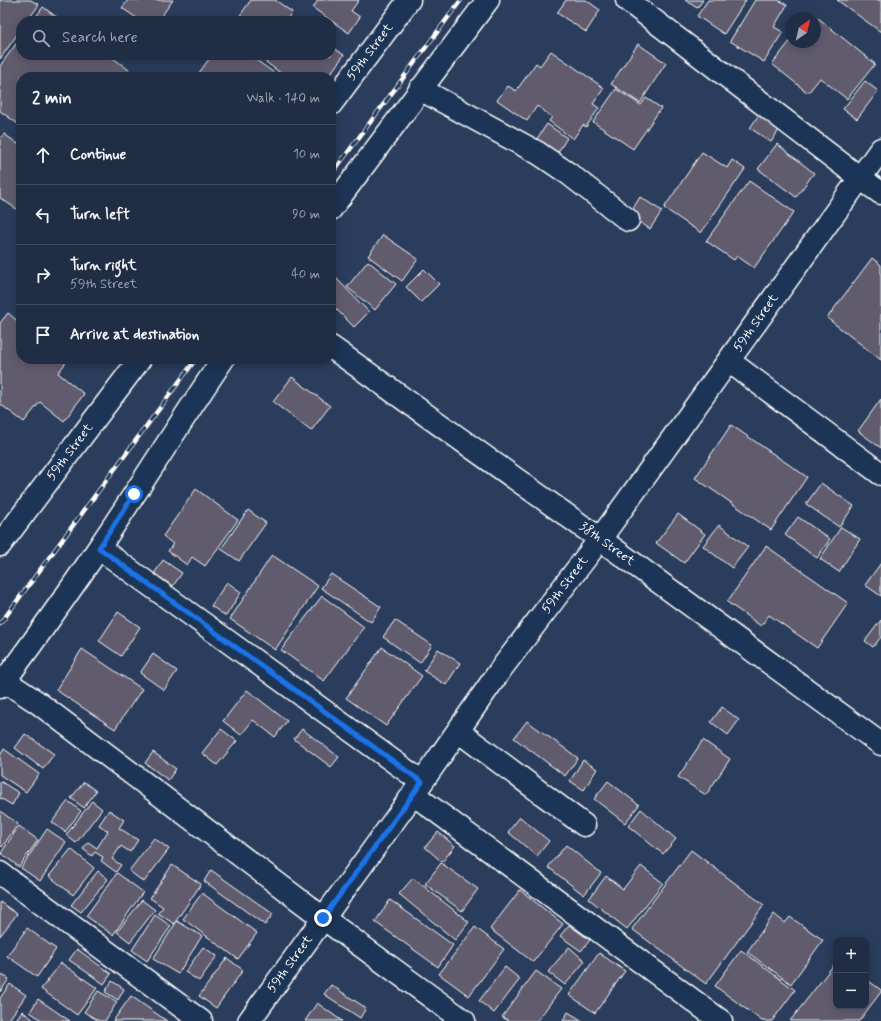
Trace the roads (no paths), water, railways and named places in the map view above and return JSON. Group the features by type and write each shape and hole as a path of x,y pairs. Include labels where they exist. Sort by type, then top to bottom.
{"street":[{"name":"59th Street","path":"336,97 410,0"},
{"path":"336,202 488,0"},
{"path":"627,0 881,193"},
{"path":"420,90 538,153 569,174 628,220"},
{"name":"59th Street","path":"248,1021 418,788 501,669 600,539 881,149"},
{"name":"38th Street","path":"336,351 600,539 881,744"},
{"path":"729,361 881,474"},
{"name":"59th Street","path":"0,545 136,364"},
{"path":"220,364 99,548 2,684 37,702 323,918 464,1021"},
{"path":"99,548 418,788 721,1021"},
{"path":"458,731 584,825"},
{"path":"0,873 201,1021"}],"railway":[{"path":"336,168 461,0"},
{"path":"0,624 192,364"}]}
